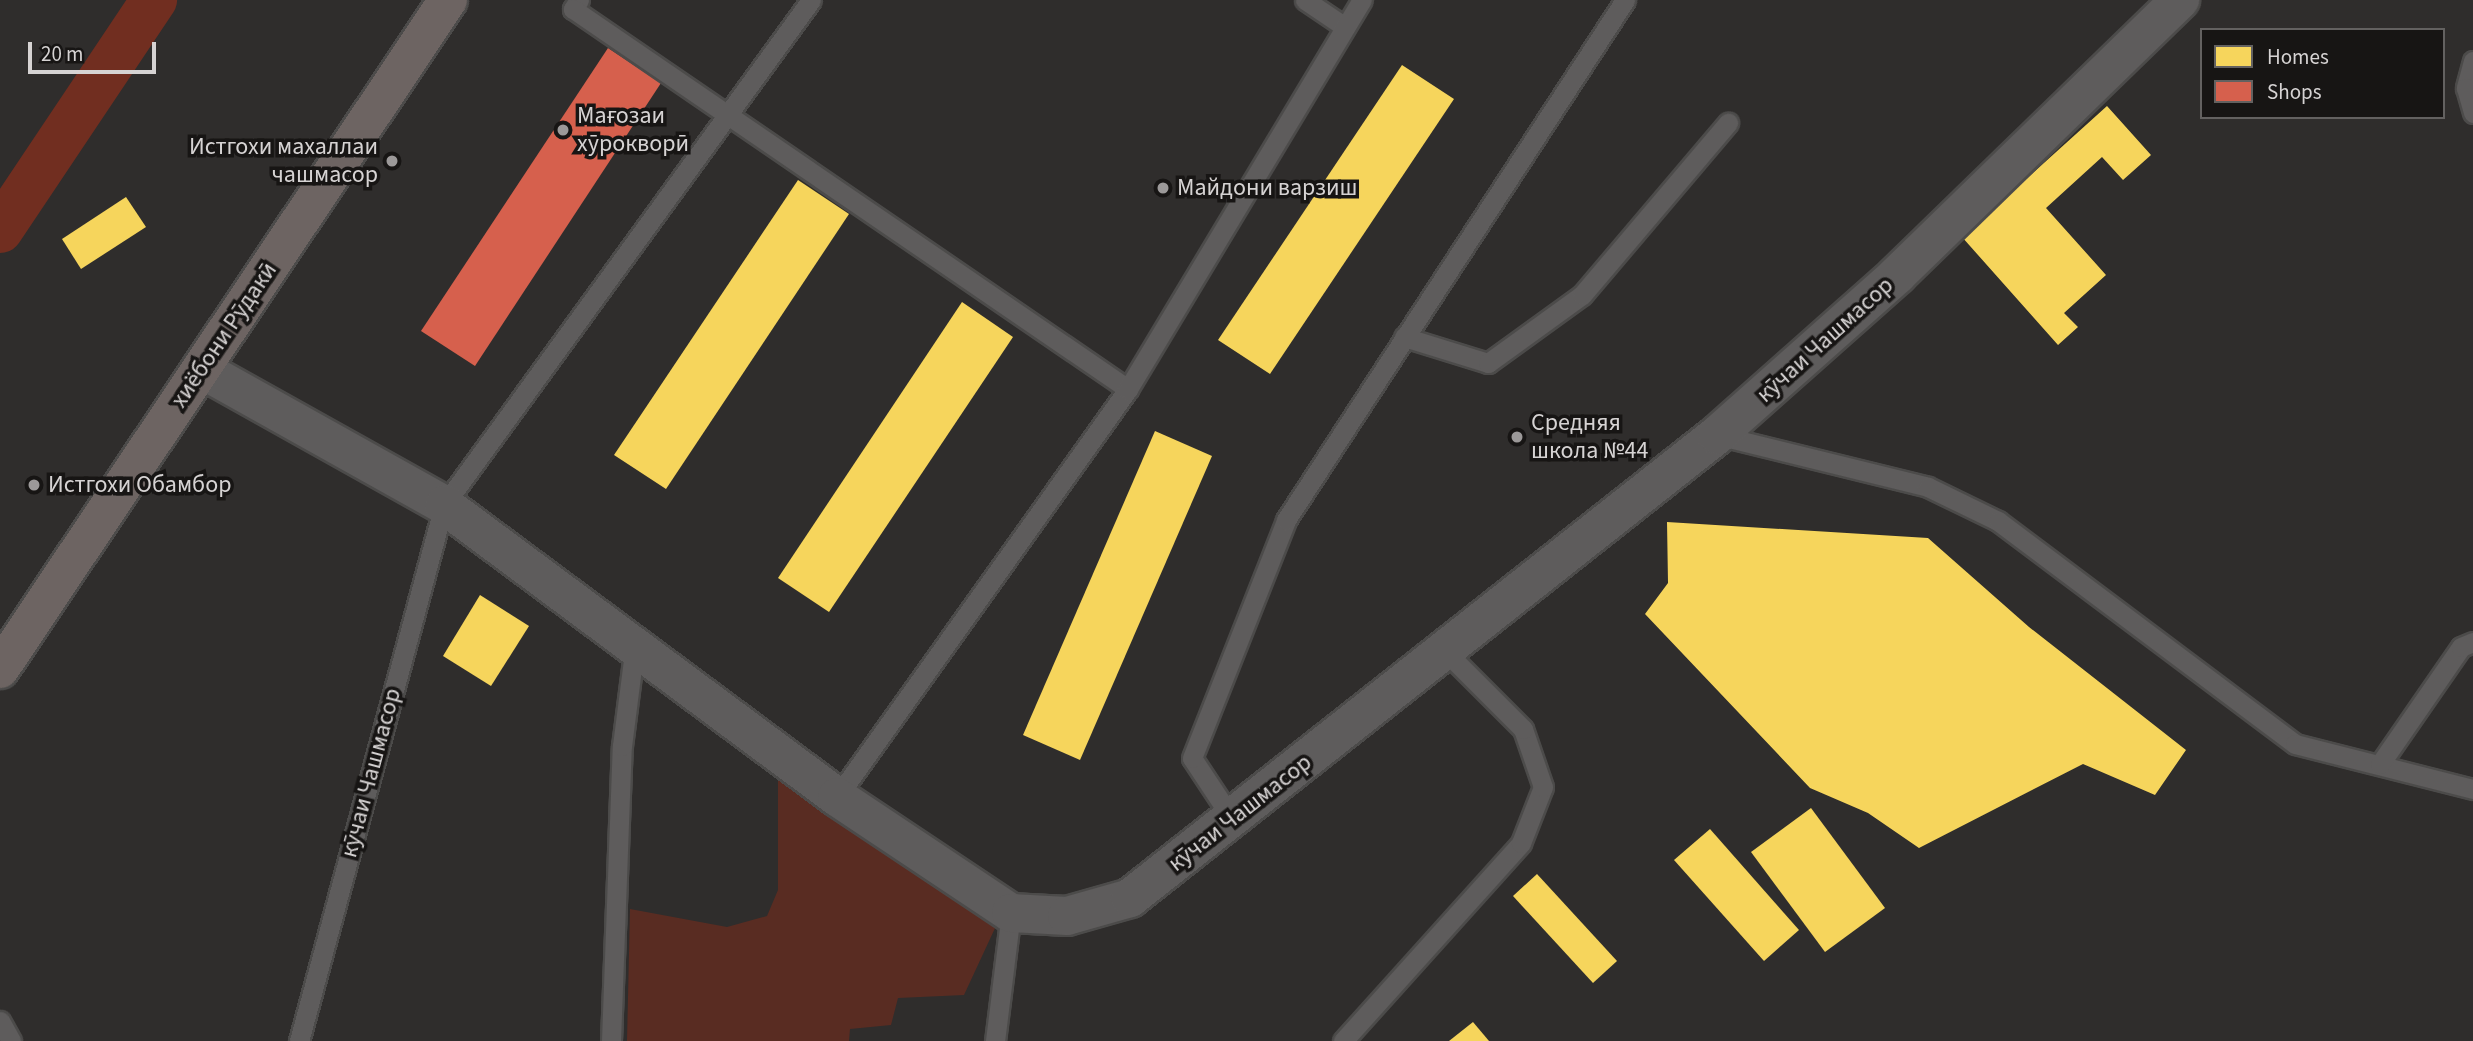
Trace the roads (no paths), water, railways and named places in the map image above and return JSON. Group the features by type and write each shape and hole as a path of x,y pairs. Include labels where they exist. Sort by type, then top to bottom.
{"highway":[{"name":"хиёбони Рӯдакӣ","path":"0,669 448,0"}],"street":[{"name":"кӯчаи Чашмасор","path":"1011,913 1067,916 1130,898 1233,820 1717,435 1887,284 2180,0"},
{"path":"201,369 444,505 837,797 1011,913"}],"lane":[{"path":"579,0 573,9 1128,389"},
{"path":"444,505 730,117 811,0"},
{"path":"1305,0 1345,27"},
{"path":"837,797 1128,389 1362,0"},
{"path":"1233,820 1192,758 1286,520 1625,0"},
{"path":"2473,61 2466,88 2473,113"},
{"path":"1404,337 1488,363 1582,295 1728,123"},
{"path":"1717,435 1928,487 1998,522 2295,744 2473,789"},
{"name":"кӯчаи Чашмасор","path":"299,1041 444,505"},
{"path":"2380,764 2460,647 2473,642"},
{"path":"611,1041 622,746 635,645"},
{"path":"1343,1041 1521,843 1543,787 1523,729 1445,651"},
{"path":"995,1041 1011,913"},
{"path":"0,1021 11,1041"}],"waterway":[{"path":"0,230 154,0"}],"place":[{"name":"Мағозаи хӯрокворӣ","path":"563,130"},
{"name":"Истгохи махаллаи чашмасор","path":"392,161"},
{"name":"Майдони варзиш","path":"1163,188"},
{"name":"Средняя школа №44","path":"1517,437"},
{"name":"Истгохи Обамбор","path":"34,485"}]}
